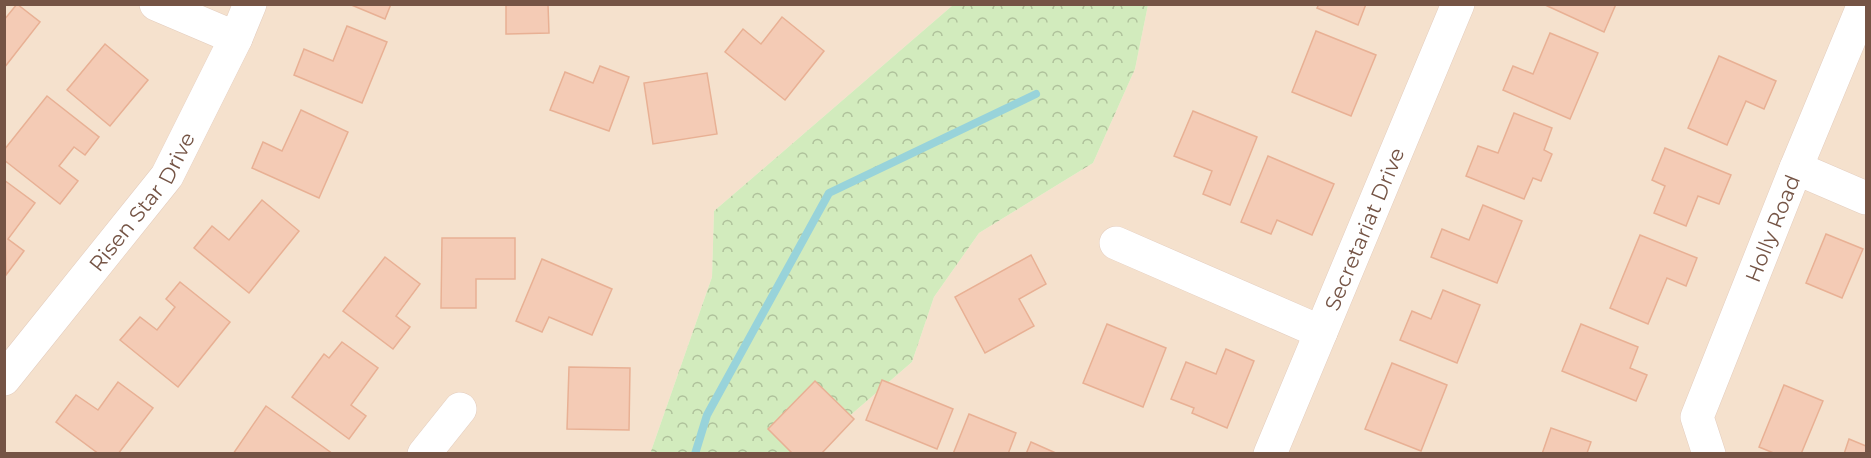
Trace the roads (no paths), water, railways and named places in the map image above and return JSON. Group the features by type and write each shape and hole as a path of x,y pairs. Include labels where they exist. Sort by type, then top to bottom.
{"street":[{"path":"156,4 236,38"},
{"name":"Risen Star Drive","path":"4,379 167,176 236,38 250,4"},
{"name":"Secretariat Drive","path":"1270,453 1458,4"},
{"name":"Holly Road","path":"1709,453 1697,417 1864,4"},
{"path":"1796,168 1866,198"},
{"path":"1116,243 1321,332"},
{"path":"424,453 460,409"}],"waterway":[{"path":"695,454 707,415 829,193 1036,94"}]}
